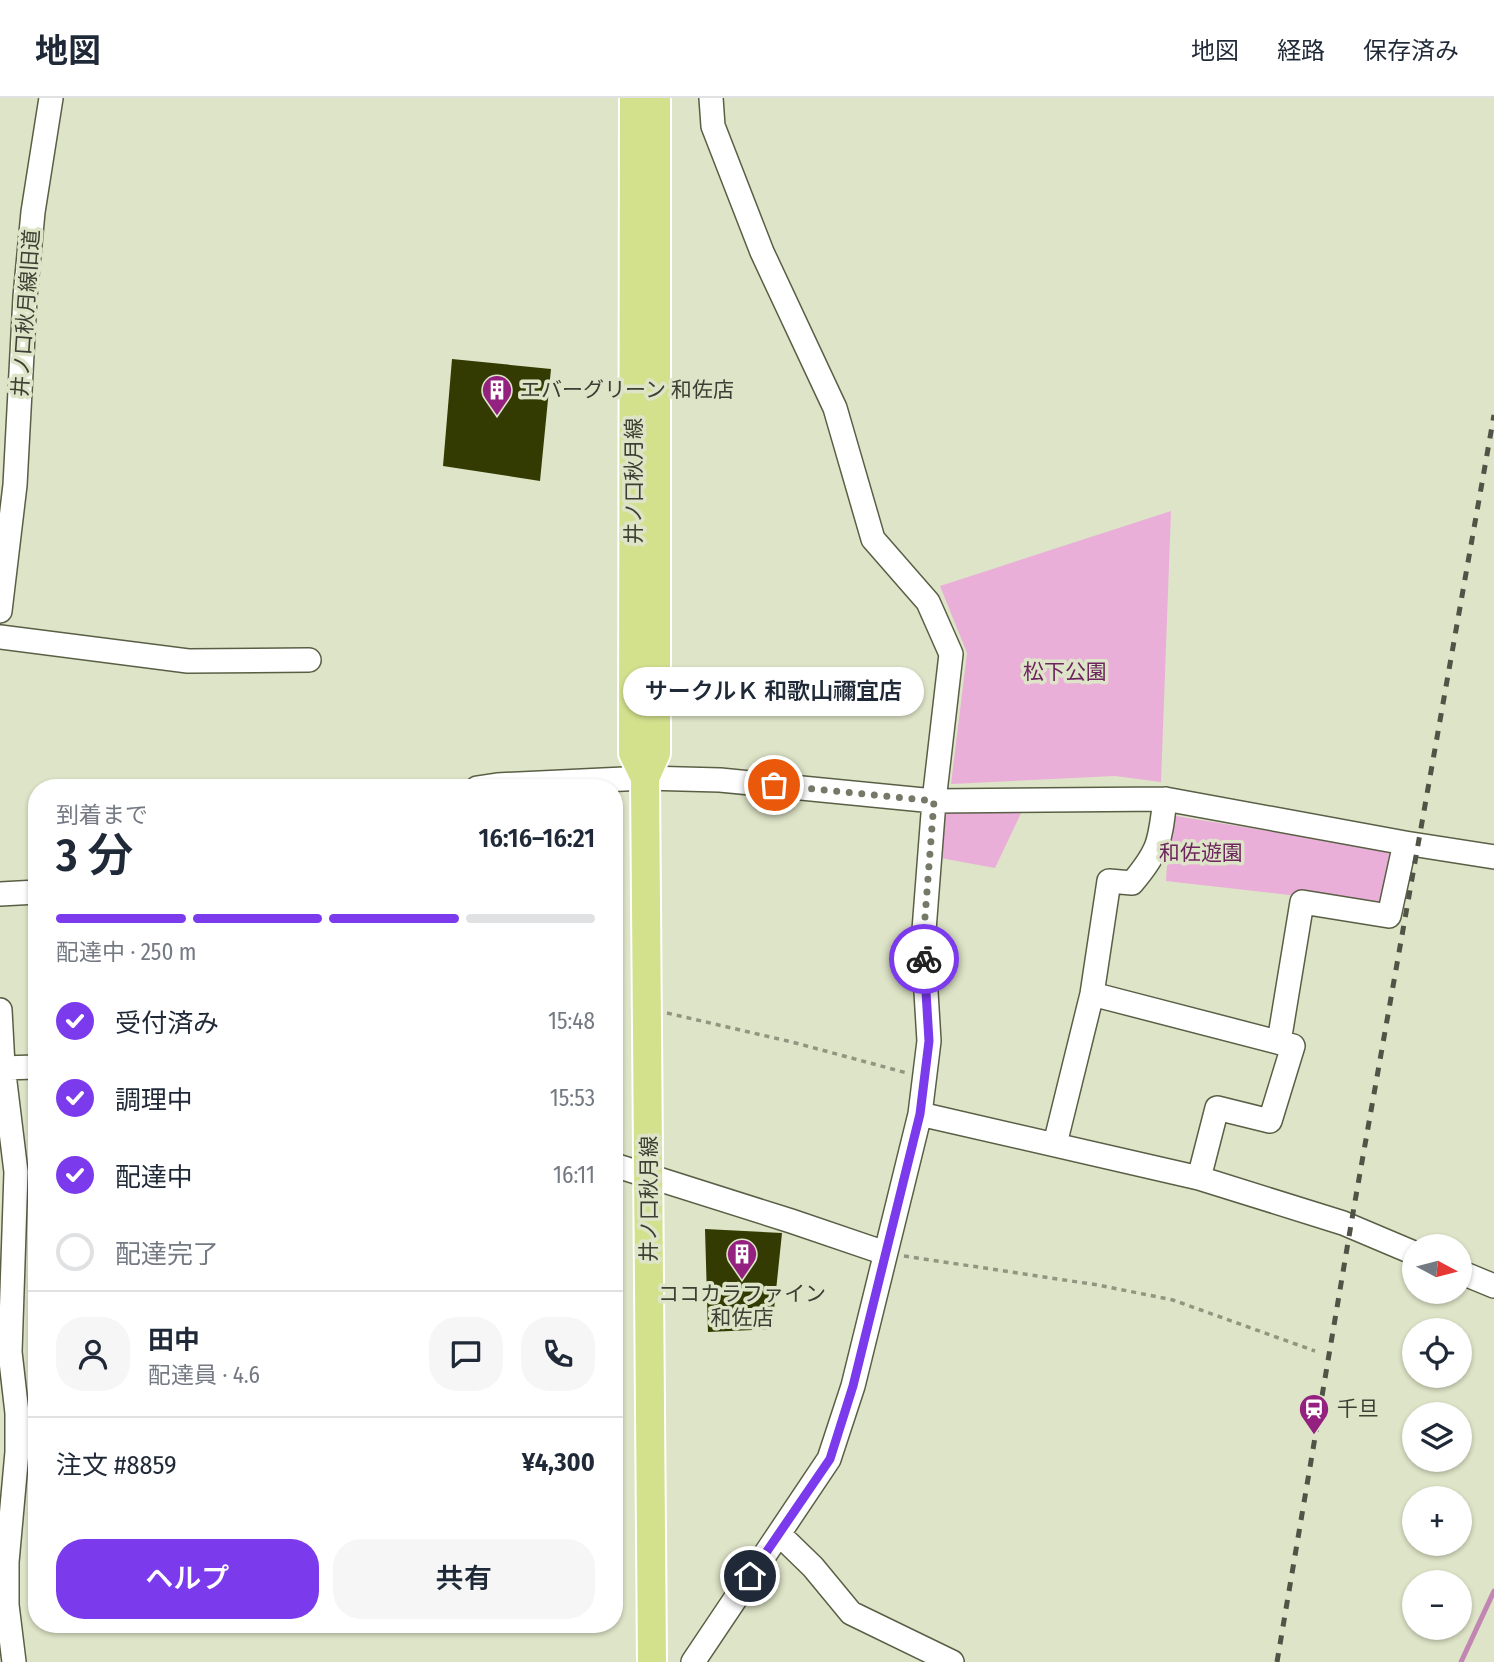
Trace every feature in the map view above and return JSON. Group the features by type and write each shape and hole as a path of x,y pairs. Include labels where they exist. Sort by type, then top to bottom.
{"main road":[{"name":"井ノ口秋月線","path":"634,98 632,753 645,778"},
{"name":"井ノ口秋月線","path":"652,1662 645,778 656,753 656,98"}],"street":[{"name":"井ノ口秋月線旧道","path":"0,611 7,485 33,212 51,98"},
{"path":"692,1662 830,1459 853,1386 920,1114 925,1078 929,1041 923,943 934,801 951,654 928,602 873,539 835,408 757,239 713,126 711,98"},
{"path":"0,637 188,661 309,660"},
{"path":"623,779 720,780 934,801 1165,799 1494,857"},
{"path":"1055,1144 1091,994 1109,881 1132,884 1147,865 1160,842 1165,799"},
{"path":"1279,1042 1302,902 1389,916 1405,843"},
{"path":"0,894 28,892"},
{"path":"1091,994 1293,1046 1270,1121 1217,1108 1199,1178"},
{"path":"0,1010 2,1067 16,1172 10,1352 17,1413 17,1452 7,1562 7,1605 14,1662"},
{"path":"2,1067 28,1067"},
{"path":"920,1114 1199,1178 1343,1223 1402,1248"},
{"path":"623,1167 885,1254"},
{"path":"1472,1277 1494,1286"},
{"path":"779,1534 813,1567 851,1613 952,1662"}],"path":[{"path":"648,1008 792,1042 925,1078"},
{"path":"885,1254 1098,1285 1173,1300 1315,1351"}],"green space":[{"name":"松下公園","path":"1171,511 1161,782 1115,776 951,784 967,653 940,586"},
{"path":"943,809 1022,811 995,868 930,856"},
{"name":"和佐遊園","path":"1170,815 1398,852 1385,906 1166,881"}],"building":[{"name":"エバーグリーン 和佐店","path":"452,359 551,369 540,481 443,466"},
{"name":"ココカラファイン 和佐店","path":"705,1229 782,1233 772,1329 708,1332"}],"waterway":[{"path":"1461,1662 1494,1591"}],"railway":[{"path":"1277,1662 1354,1207 1494,415"}],"way so far":[{"path":"774,785 934,801 924,959"}],"place":[{"name":"エバーグリーン 和佐店","path":"497,417"},
{"name":"サークルＫ 和歌山禰宜店","path":"774,785"},
{"name":"ココカラファイン 和佐店","path":"742,1281"},
{"name":"千旦","path":"1314,1436"}],"route":[{"path":"750,1576 830,1459 853,1386 920,1114 929,1041 924,959"}]}
